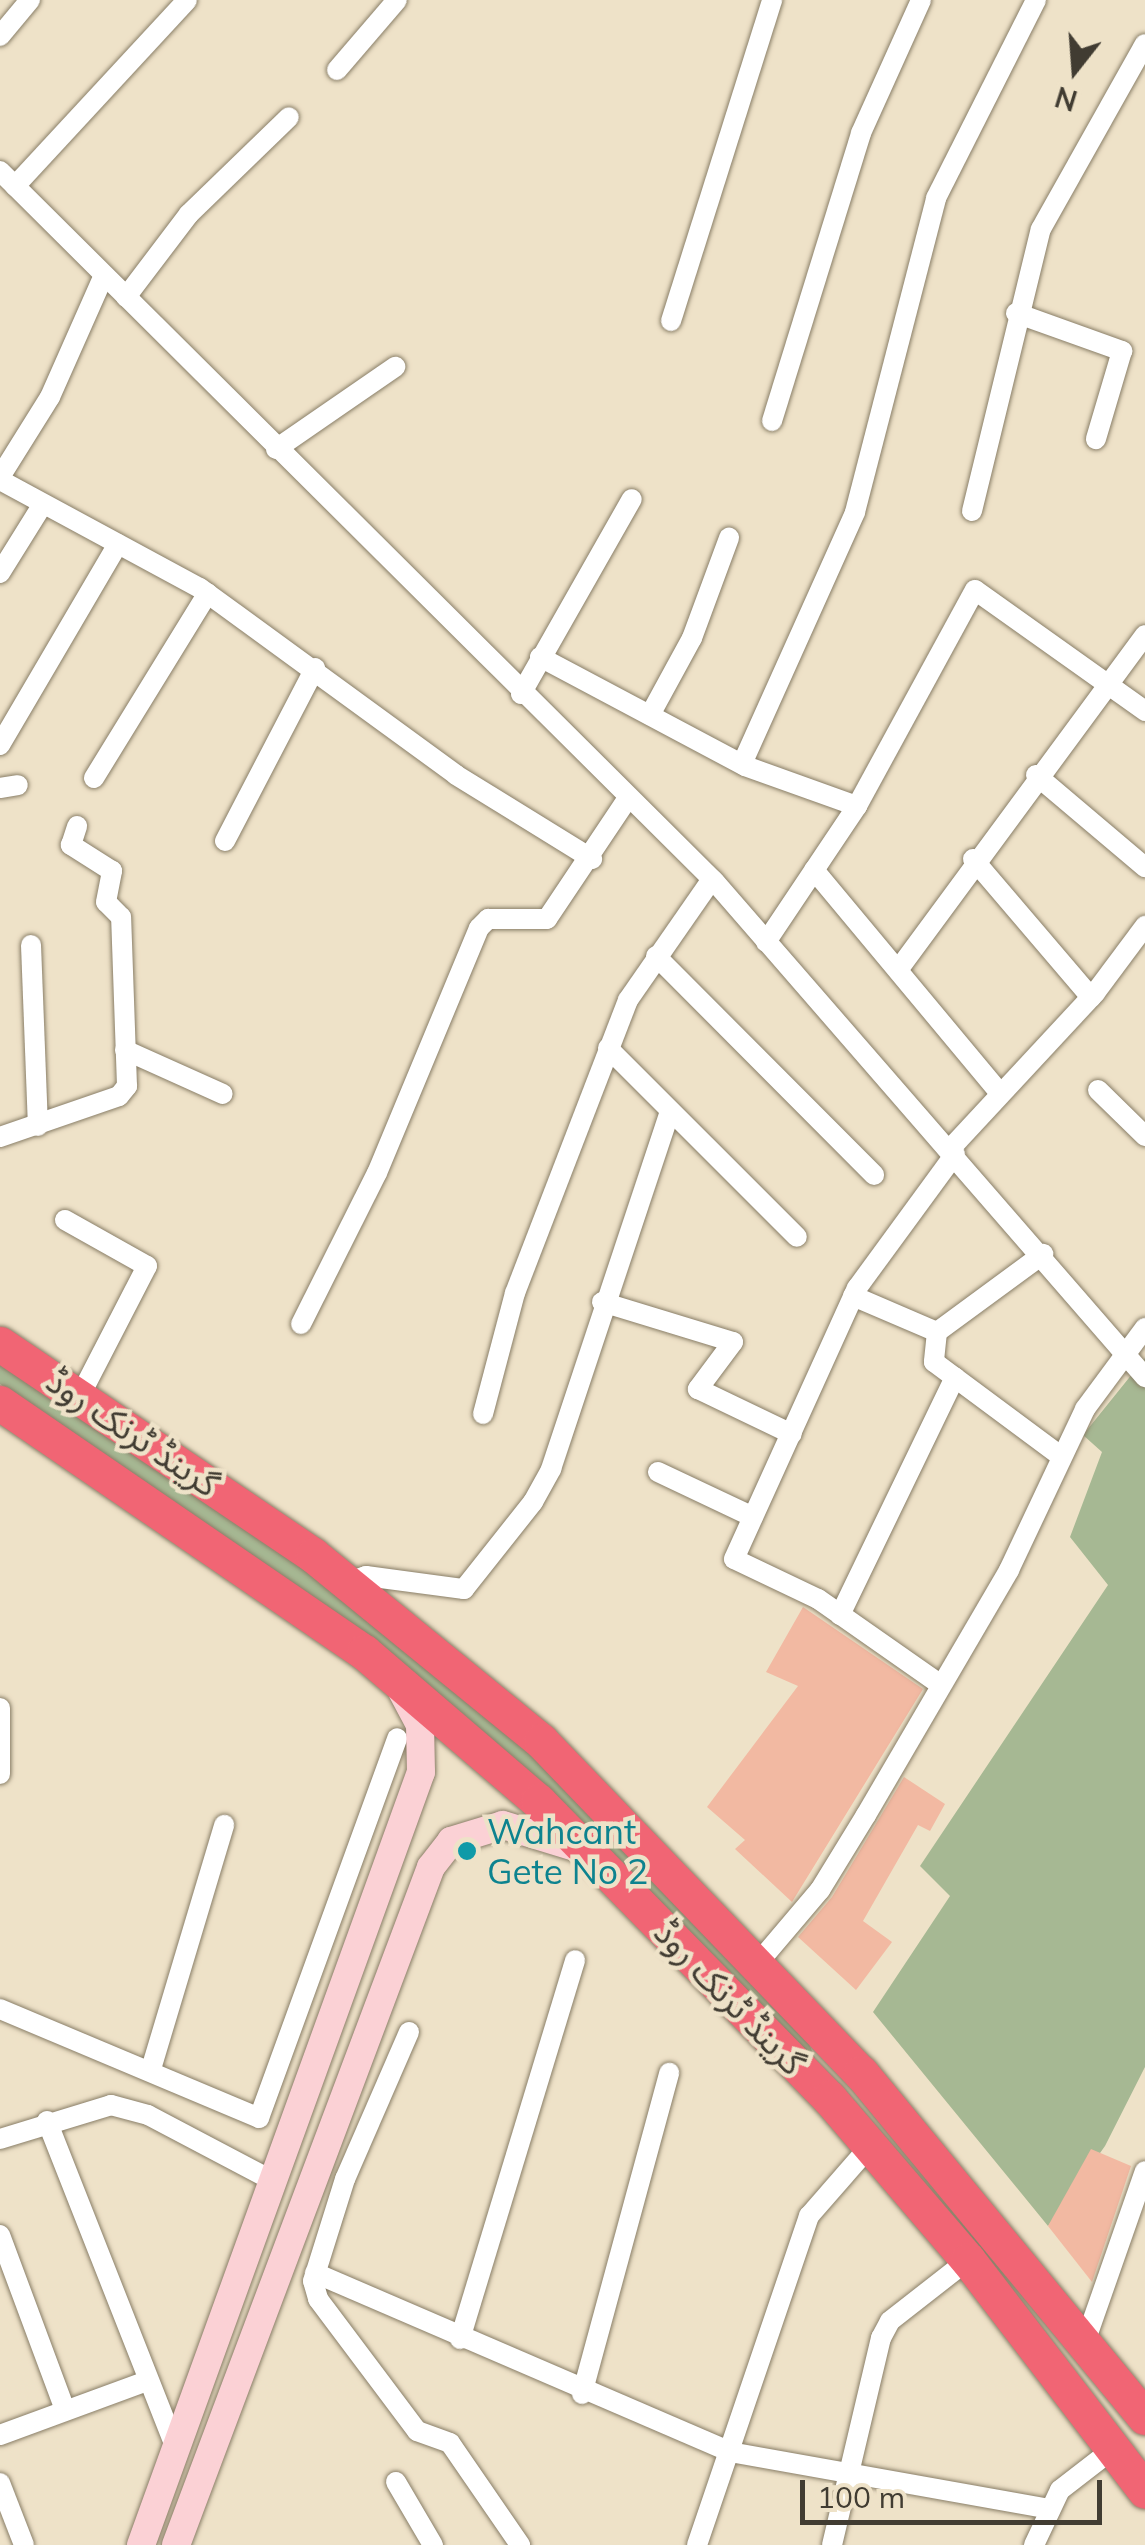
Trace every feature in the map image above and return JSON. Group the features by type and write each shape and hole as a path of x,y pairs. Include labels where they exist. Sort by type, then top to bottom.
{"highway":[{"name":"گرینڈ ٹرنک روڈ","path":"0,1344 348,1582 542,1741 862,2073 1145,2417"},
{"name":"گرینڈ ٹرنک روڈ","path":"0,1402 390,1674 591,1853 829,2098 968,2260 1145,2491"},
{"path":"829,2098 862,2073"}],"main road":[{"path":"141,2545 421,1772 418,1716 390,1674"},
{"path":"176,2545 442,1848 502,1825 591,1853"},
{"path":"236,2283 270,2291"}],"street":[{"path":"0,36 30,0"},
{"path":"187,0 7,178 712,879 1042,1254 1136,1350 1145,1377"},
{"path":"338,70 397,0"},
{"path":"670,321 772,0"},
{"path":"772,420 861,133 921,0"},
{"path":"742,764 855,512 936,198 1036,0"},
{"path":"972,512 1016,314 1041,229 1145,44"},
{"path":"126,297 189,214 289,116"},
{"path":"104,275 50,397 0,479 208,593 456,775 592,859"},
{"path":"1016,314 1122,351 1096,439"},
{"path":"276,449 394,366"},
{"path":"522,694 632,499"},
{"path":"0,573 43,504"},
{"path":"650,715 692,638 729,538"},
{"path":"0,745 118,544"},
{"path":"766,942 857,806 975,590 1145,711"},
{"path":"94,778 208,593"},
{"path":"898,970 974,859 1145,634"},
{"path":"540,656 742,764 857,806"},
{"path":"225,841 314,668"},
{"path":"1036,775 1145,867"},
{"path":"301,1324 377,1173 479,928 488,919 547,920 592,859 628,798"},
{"path":"0,1137 120,1096 127,1086 122,917 106,902 112,871 74,848 78,826"},
{"path":"974,859 1092,997"},
{"path":"814,870 998,1091"},
{"path":"484,1414 515,1293 608,1048 656,956 712,879"},
{"path":"941,1684 840,1615 734,1559 853,1296 998,1091 1092,997 1145,926"},
{"path":"31,945 38,1126"},
{"path":"656,956 874,1176"},
{"path":"608,1048 797,1237"},
{"path":"125,1050 223,1094"},
{"path":"1098,1090 1145,1136"},
{"path":"348,1582 366,1576 451,1590 486,1570 551,1470 602,1302 670,1111"},
{"path":"64,1220 147,1266 80,1396"},
{"path":"1042,1254 937,1332 931,1353 954,1377 1059,1455"},
{"path":"853,1296 937,1332"},
{"path":"602,1302 733,1342 698,1389 792,1434"},
{"path":"758,1962 820,1890 1009,1570 1059,1455 1136,1350 1145,1328"},
{"path":"840,1615 954,1377"},
{"path":"658,1472 753,1517"},
{"path":"0,1708 0,1774"},
{"path":"0,2010 152,2069 259,2118 397,1738"},
{"path":"152,2069 224,1825"},
{"path":"460,2339 575,1960"},
{"path":"410,2032 345,2179 315,2274 318,2299 417,2430 450,2443 520,2545"},
{"path":"582,2394 669,2073"},
{"path":"0,2140 48,2121 111,2105 148,2116 273,2181"},
{"path":"48,2121 176,2448"},
{"path":"697,2545 809,2216 870,2146"},
{"path":"1085,2342 1145,2170"},
{"path":"0,2235 65,2410"},
{"path":"832,2545 849,2476 854,2430 890,2321 968,2260"},
{"path":"315,2274 582,2394 730,2452 849,2476 940,2485 1050,2509"},
{"path":"0,2435 147,2381"},
{"path":"1034,2545 1060,2490 1112,2449"},
{"path":"396,2482 432,2545"},
{"path":"0,2483 24,2545"}],"green space":[{"path":"0,1356 207,1491 542,1758 807,2039 815,2058 325,1607 0,1384"},
{"path":"1145,1358 1145,2067 1105,2146 1048,2226 873,2012 950,1896 920,1866 1108,1585 1070,1537 1102,1452 1083,1435"}],"building":[{"path":"803,1607 923,1689 792,1902 735,1849 745,1840 707,1807 798,1686 766,1672"},
{"path":"904,1777 945,1804 930,1831 918,1825 863,1921 892,1942 856,1990 798,1937 832,1897"},
{"path":"1091,2149 1131,2166 1092,2282 1048,2226"}],"place":[{"name":"Wahcant Gete No 2","path":"467,1851"}]}
